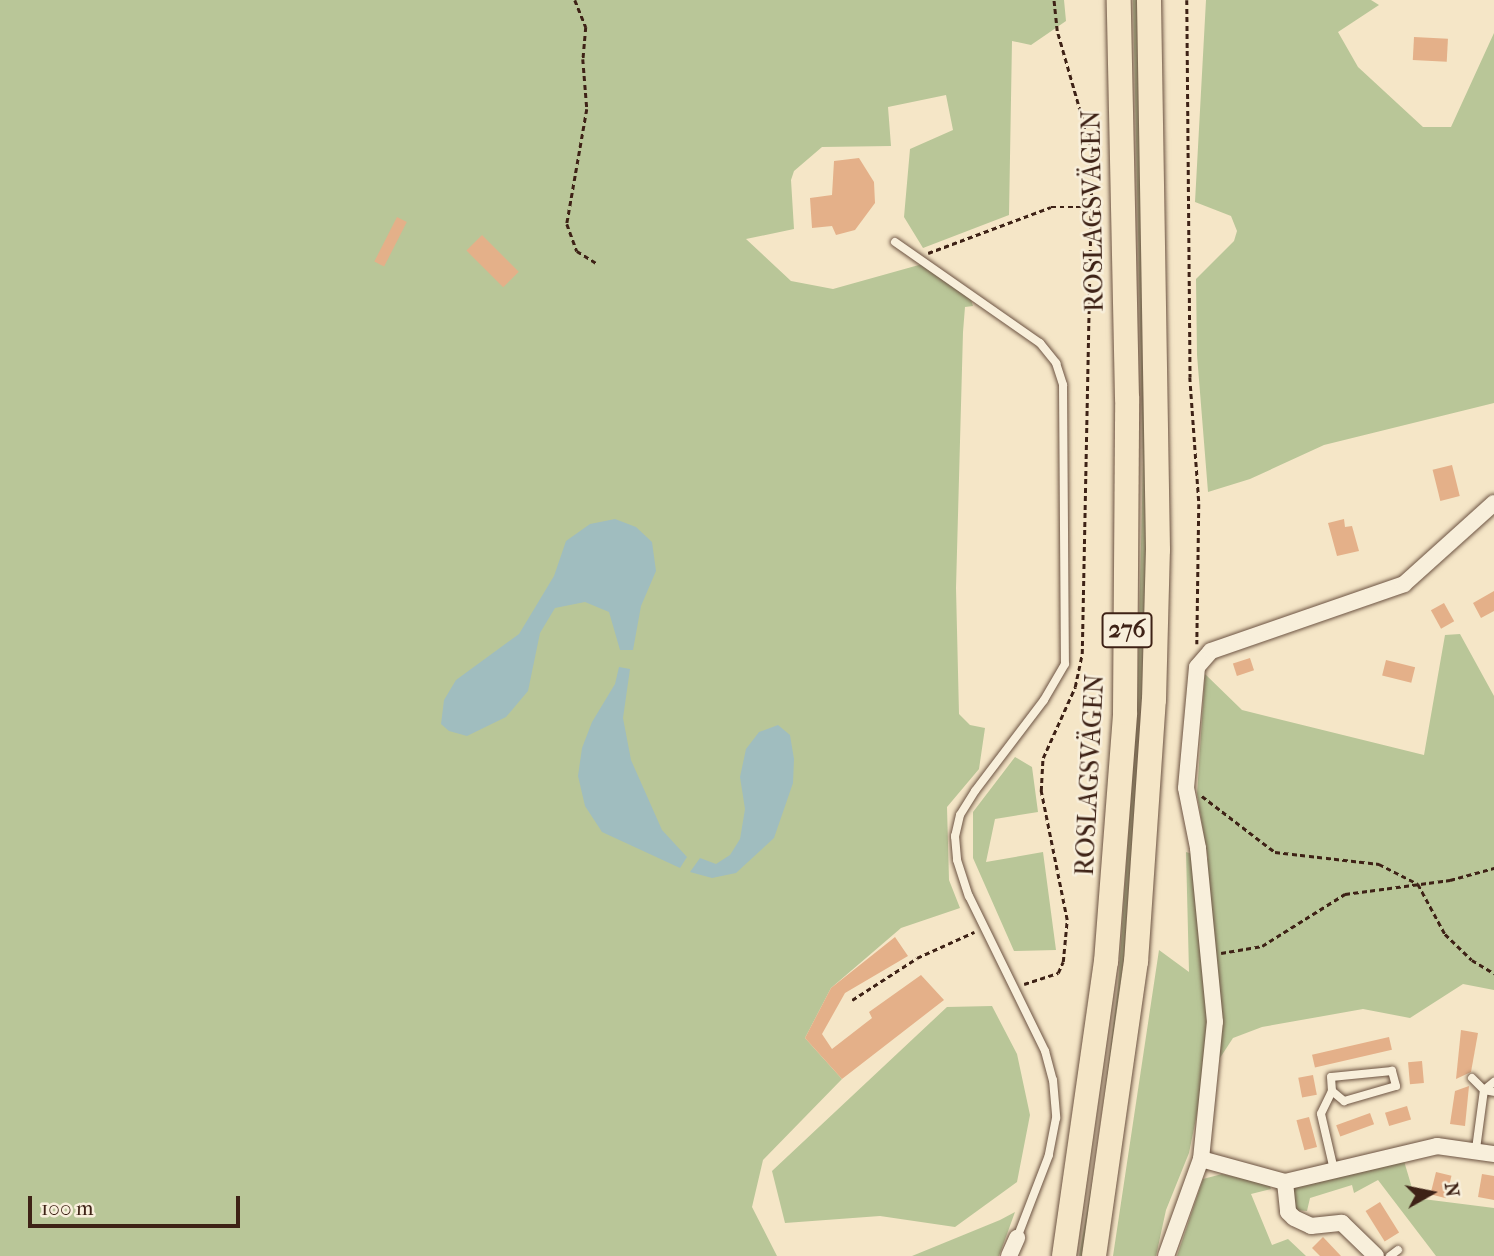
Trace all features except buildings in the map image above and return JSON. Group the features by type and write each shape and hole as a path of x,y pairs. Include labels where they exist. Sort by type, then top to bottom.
{"main road":[{"name":"ROSLAGSVÄGEN","path":"1064,1256 1106,962 1125,713 1127,398 1119,0"},
{"name":"276","path":"1094,1256 1136,962 1154,713 1157,525 1149,0"}],"street":[{"path":"1166,1256 1201,1159 1215,1022 1198,848 1186,788 1193,678 1207,655 1404,584 1494,503"},
{"path":"1201,1159 1285,1182 1335,1173 1437,1146 1476,1149 1494,1154"},
{"path":"1285,1182 1288,1212 1294,1218 1311,1226 1342,1223 1376,1256"},
{"path":"1009,1256 1017,1238"}],"lane":[{"path":"895,242 1040,343 1056,363 1063,385 1065,664 1044,700 960,814 955,836 957,860 984,928 1045,1051 1053,1080 1056,1118 1049,1155 1017,1238"},
{"path":"1332,1091 1344,1101 1396,1086 1392,1071 1339,1074 1331,1077 1332,1091 1321,1114 1335,1173"},
{"path":"1472,1078 1484,1090 1494,1092"},
{"path":"1476,1149 1484,1090 1494,1082"},
{"path":"1390,1256 1398,1250"}],"path":[{"path":"575,0 586,27 583,59 587,110 567,224 577,251 598,264"},
{"path":"1187,0 1190,377 1199,504 1196,649 1207,655"},
{"path":"918,257 1051,207 1088,207"},
{"path":"1186,788 1193,786 1213,807 1275,852 1379,864 1418,884 1445,934 1472,960 1494,973"},
{"path":"1209,955 1262,946 1345,894 1418,884 1494,868"},
{"path":"852,1000 916,958 984,928"}],"green space":[{"path":"0,0 1064,0 1066,21 1031,45 1012,41 1009,215 923,248 904,217 910,149 953,130 946,95 888,107 891,146 822,147 794,171 791,180 794,229 746,239 791,281 833,289 926,263 968,291 973,306 965,307 963,332 956,588 959,714 970,725 985,728 979,769 947,807 949,880 960,908 901,928 831,988 805,1038 842,1079 763,1160 752,1207 777,1256 0,1256"},
{"path":"1133,0 1141,0 1148,616 1129,949 1086,1256 1079,1256 1098,1149 1118,987 1137,708 1143,463"},
{"path":"1206,0 1371,0 1379,5 1338,32 1358,67 1423,127 1451,127 1494,33 1494,403 1324,445 1250,479 1208,492 1197,355 1196,279 1234,241 1237,231 1231,216 1195,202"},
{"path":"1460,634 1494,696 1494,990 1463,984 1410,1018 1363,1009 1262,1027 1233,1038 1203,1084 1189,1153 1166,1210 1156,1256 1113,1256 1159,950 1189,972 1186,852 1208,859 1197,794 1205,674 1242,710 1424,755 1445,635"},
{"path":"1015,757 1032,767 1038,812 995,819 986,862 1043,852 1056,950 1014,951 973,858 973,812"},
{"path":"992,1006 1017,1054 1030,1115 1017,1182 955,1227 880,1216 785,1223 772,1171 947,1007"},
{"path":"1404,1161 1415,1198 1494,1208 1494,1256 1436,1256 1378,1180 1354,1193 1352,1185 1310,1198 1307,1211 1296,1210 1291,1197 1290,1186"},
{"path":"1222,1174 1269,1184 1271,1189 1251,1194 1272,1245 1288,1239 1306,1256 1177,1256 1203,1179"},
{"path":"1015,1212 999,1256 912,1256 1000,1220"}],"water":[{"path":"615,519 636,527 652,542 656,571 641,606 633,650 620,650 609,612 585,602 555,608 540,633 528,691 506,717 467,736 449,731 441,724 444,700 456,680 519,634 554,576 566,541 590,524"},
{"path":"619,667 630,669 623,718 631,760 662,830 687,857 680,868 602,832 585,806 578,776 582,748 592,722 615,684"},
{"path":"778,725 790,735 794,759 793,783 774,838 736,873 712,878 690,872 700,858 716,864 730,855 740,839 745,809 740,777 746,749 759,732"}]}
